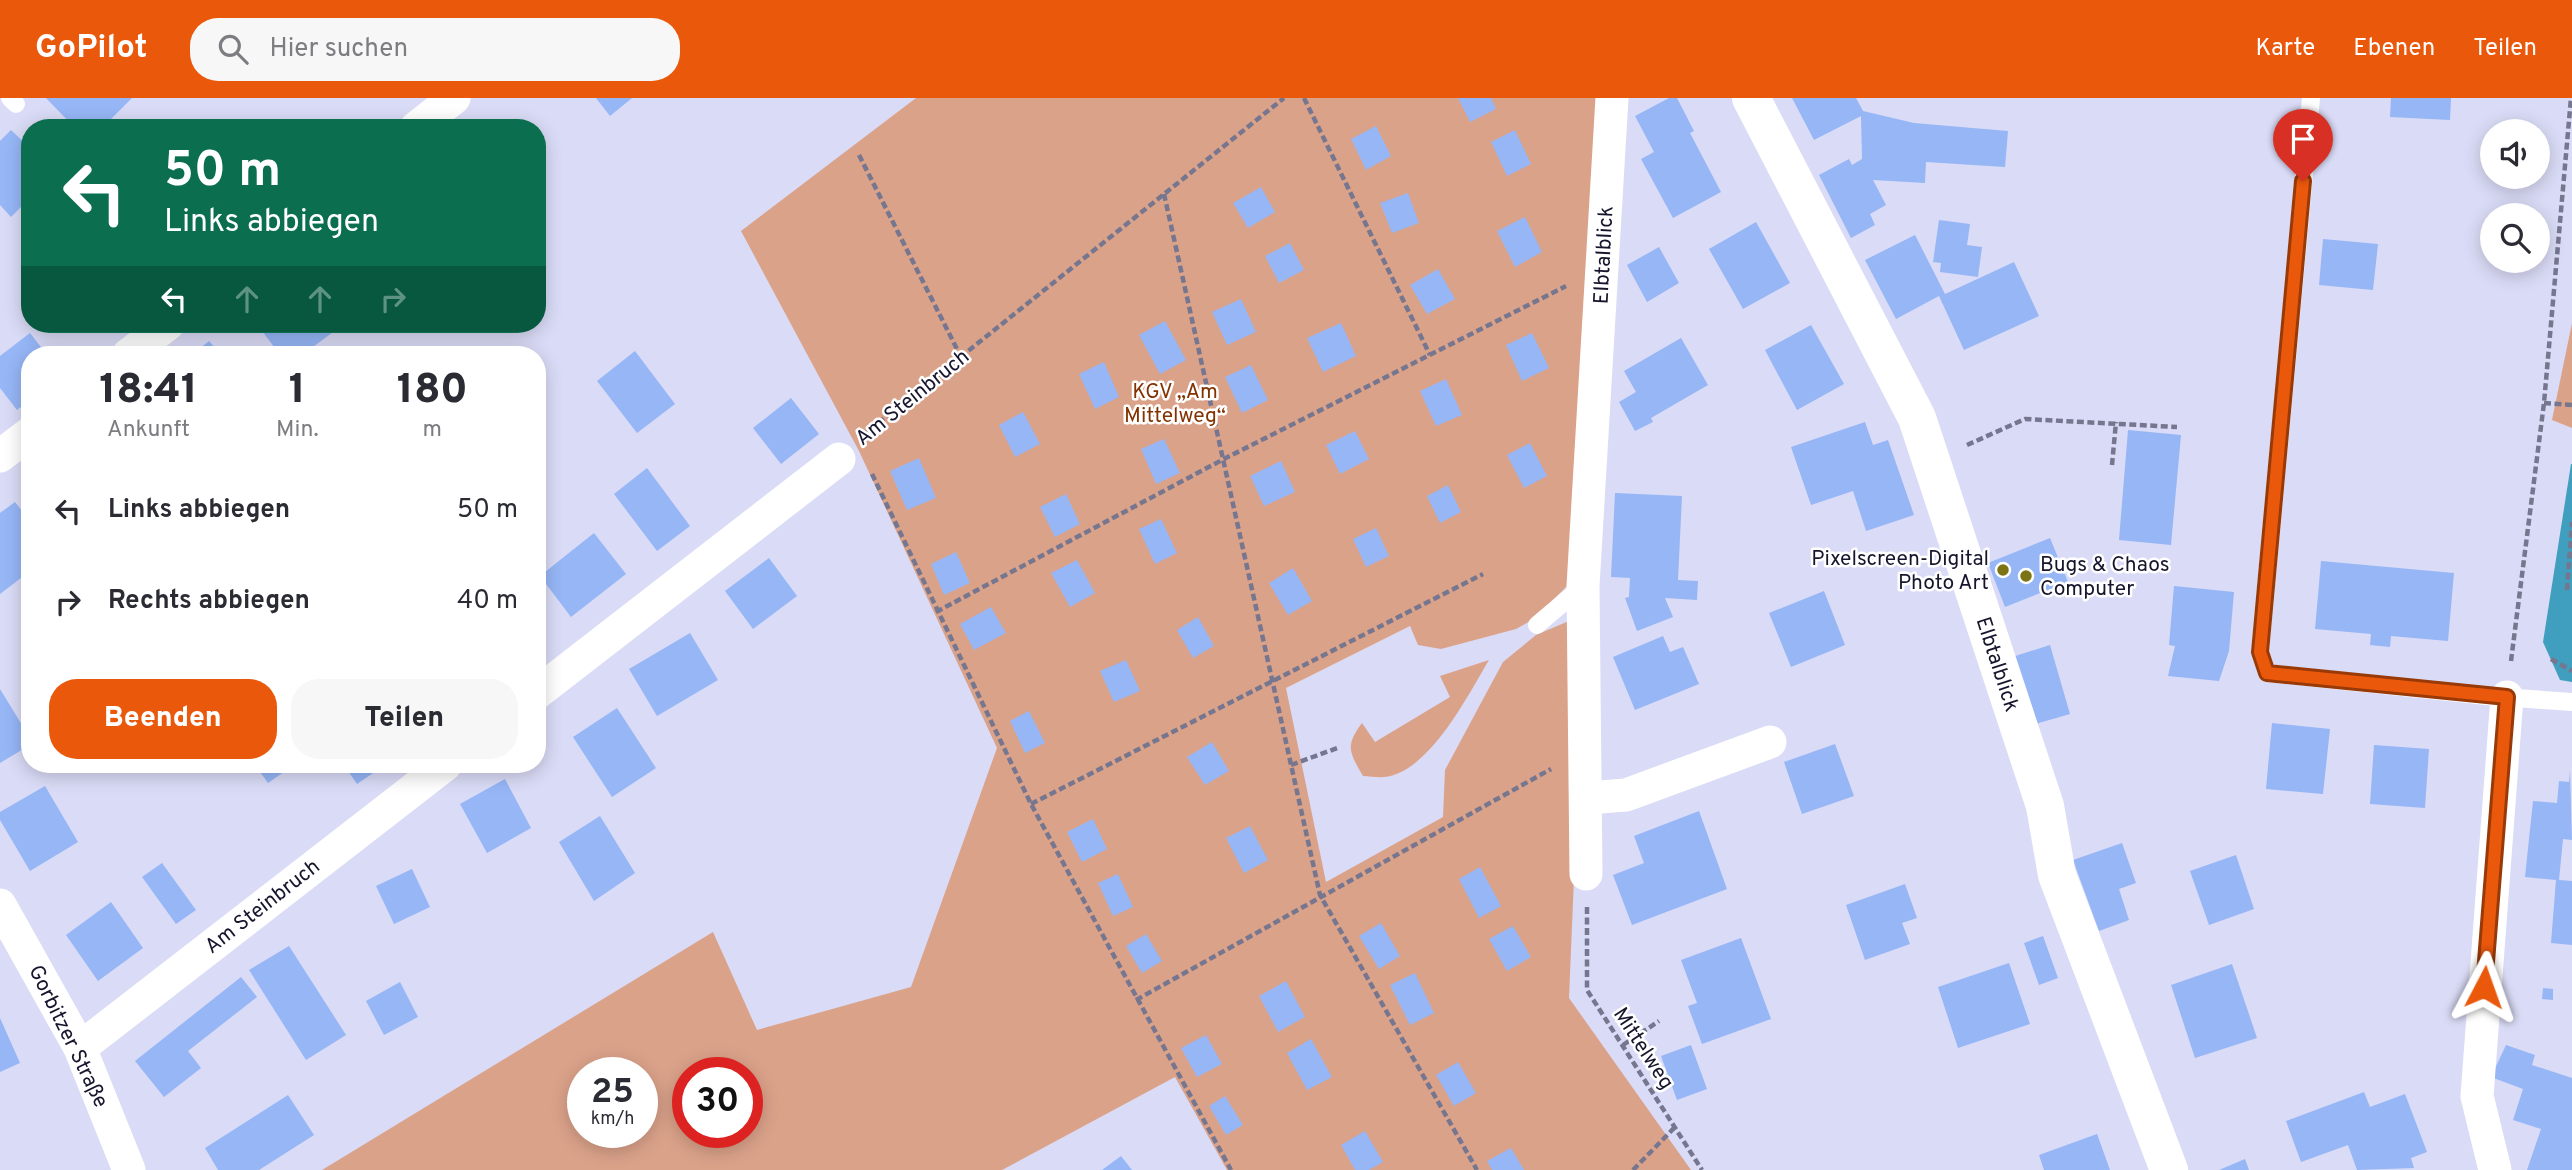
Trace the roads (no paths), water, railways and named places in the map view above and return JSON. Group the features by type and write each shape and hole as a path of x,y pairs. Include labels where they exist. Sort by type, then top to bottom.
{"street":[{"path":"427,119 454,98"},
{"name":"Elbtalblick","path":"1587,874 1583,586 1612,98"},
{"name":"Elbtalblick","path":"1751,98 1917,418 2045,806 2057,874 2169,1170"},
{"path":"140,346 156,333"},
{"path":"0,456 21,440"},
{"name":"Am Steinbruch","path":"546,686 848,450"},
{"path":"2496,1170 2477,1096 2507,697"},
{"path":"1587,798 1626,795 1770,742"},
{"name":"Am Steinbruch","path":"80,1048 434,773"},
{"name":"Gorbitzer Straße","path":"0,905 13,952 80,1048 130,1170"}],"lane":[{"path":"2311,98 2260,652 2267,673 2572,702"},
{"path":"1537,625 1583,586"}],"water":[{"path":"2571,464 2572,682 2560,680 2543,642"}],"place":[{"name":"Pixelscreen-Digital Photo Art","path":"2003,570"},
{"name":"Bugs & Chaos Computer","path":"2026,576"}],"park label":[{"name":"KGV „Am Mittelweg“","path":"1175,403"}]}
